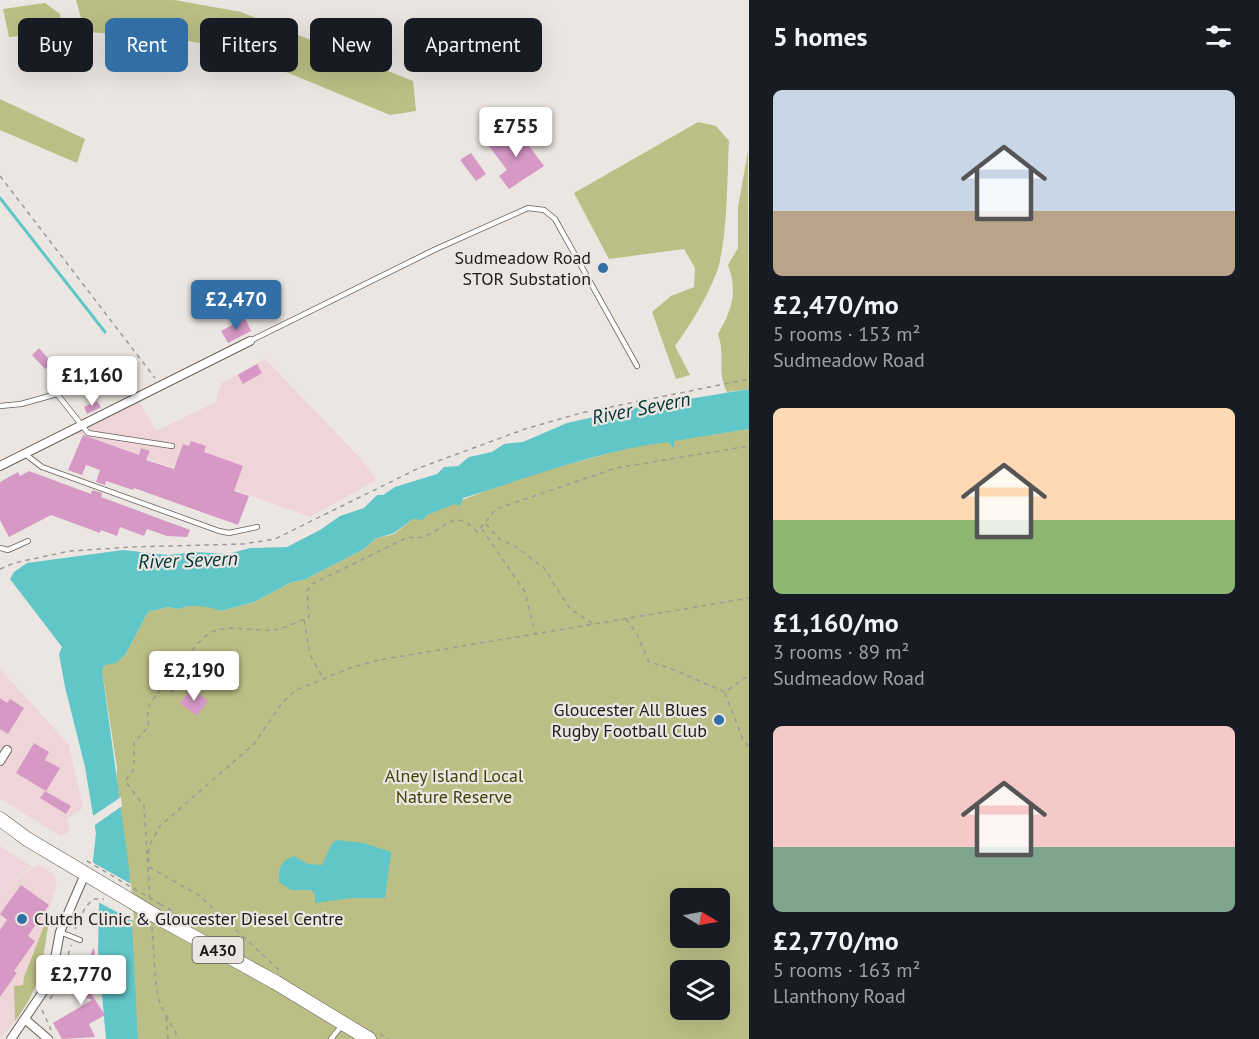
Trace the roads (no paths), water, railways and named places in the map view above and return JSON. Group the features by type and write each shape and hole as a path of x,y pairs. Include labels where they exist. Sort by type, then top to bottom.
{"main road":[{"path":"0,819 27,839"},
{"name":"A430","path":"0,827 86,870 156,920 275,982 369,1039"}],"street":[{"path":"0,466 250,341"},
{"path":"0,761 7,750"},
{"path":"11,1039 51,980 60,932 86,870"},
{"path":"26,1020 48,1039"}],"lane":[{"path":"250,341 434,250 528,208 544,210 555,219 637,366"},
{"path":"0,406 21,404 57,394 83,426 97,436 172,446"},
{"path":"25,454 42,466 219,531 229,533 257,527"},
{"path":"0,548 8,550 28,542"},
{"path":"60,932 80,940"},
{"path":"332,1039 343,1024"}],"water":[{"name":"River Severn","path":"749,389 749,429 674,441 674,448 668,442 616,452 463,498 460,506 455,504 427,515 423,520 413,519 394,533 375,539 364,549 304,580 292,582 254,602 221,611 194,606 179,609 168,607 148,612 125,655 116,663 105,665 102,670 129,868 138,1039 106,1039 98,950 99,903 93,860 96,833 85,767 65,687 59,654 62,647 10,579 14,572 27,563 123,550 168,555 196,552 228,554 250,548 287,547 320,530 340,516 364,508 377,495 383,495 395,487 437,474 444,467 458,466 469,457 492,452 504,444 523,442 567,423 634,408"},
{"path":"336,840 364,843 391,852 385,898 351,898 315,903 315,894 311,890 291,890 279,882 280,869 286,860 294,856 308,864 322,865 331,845"}],"waterway":[{"path":"0,198 105,332"}],"place":[{"name":"Sudmeadow Road STOR Substation","path":"603,268"},
{"name":"Gloucester All Blues Rugby Football Club","path":"719,720"},
{"name":"Clutch Clinic & Gloucester Diesel Centre","path":"22,919"}],"park label":[{"name":"Alney Island Local Nature Reserve","path":"454,786"}]}
